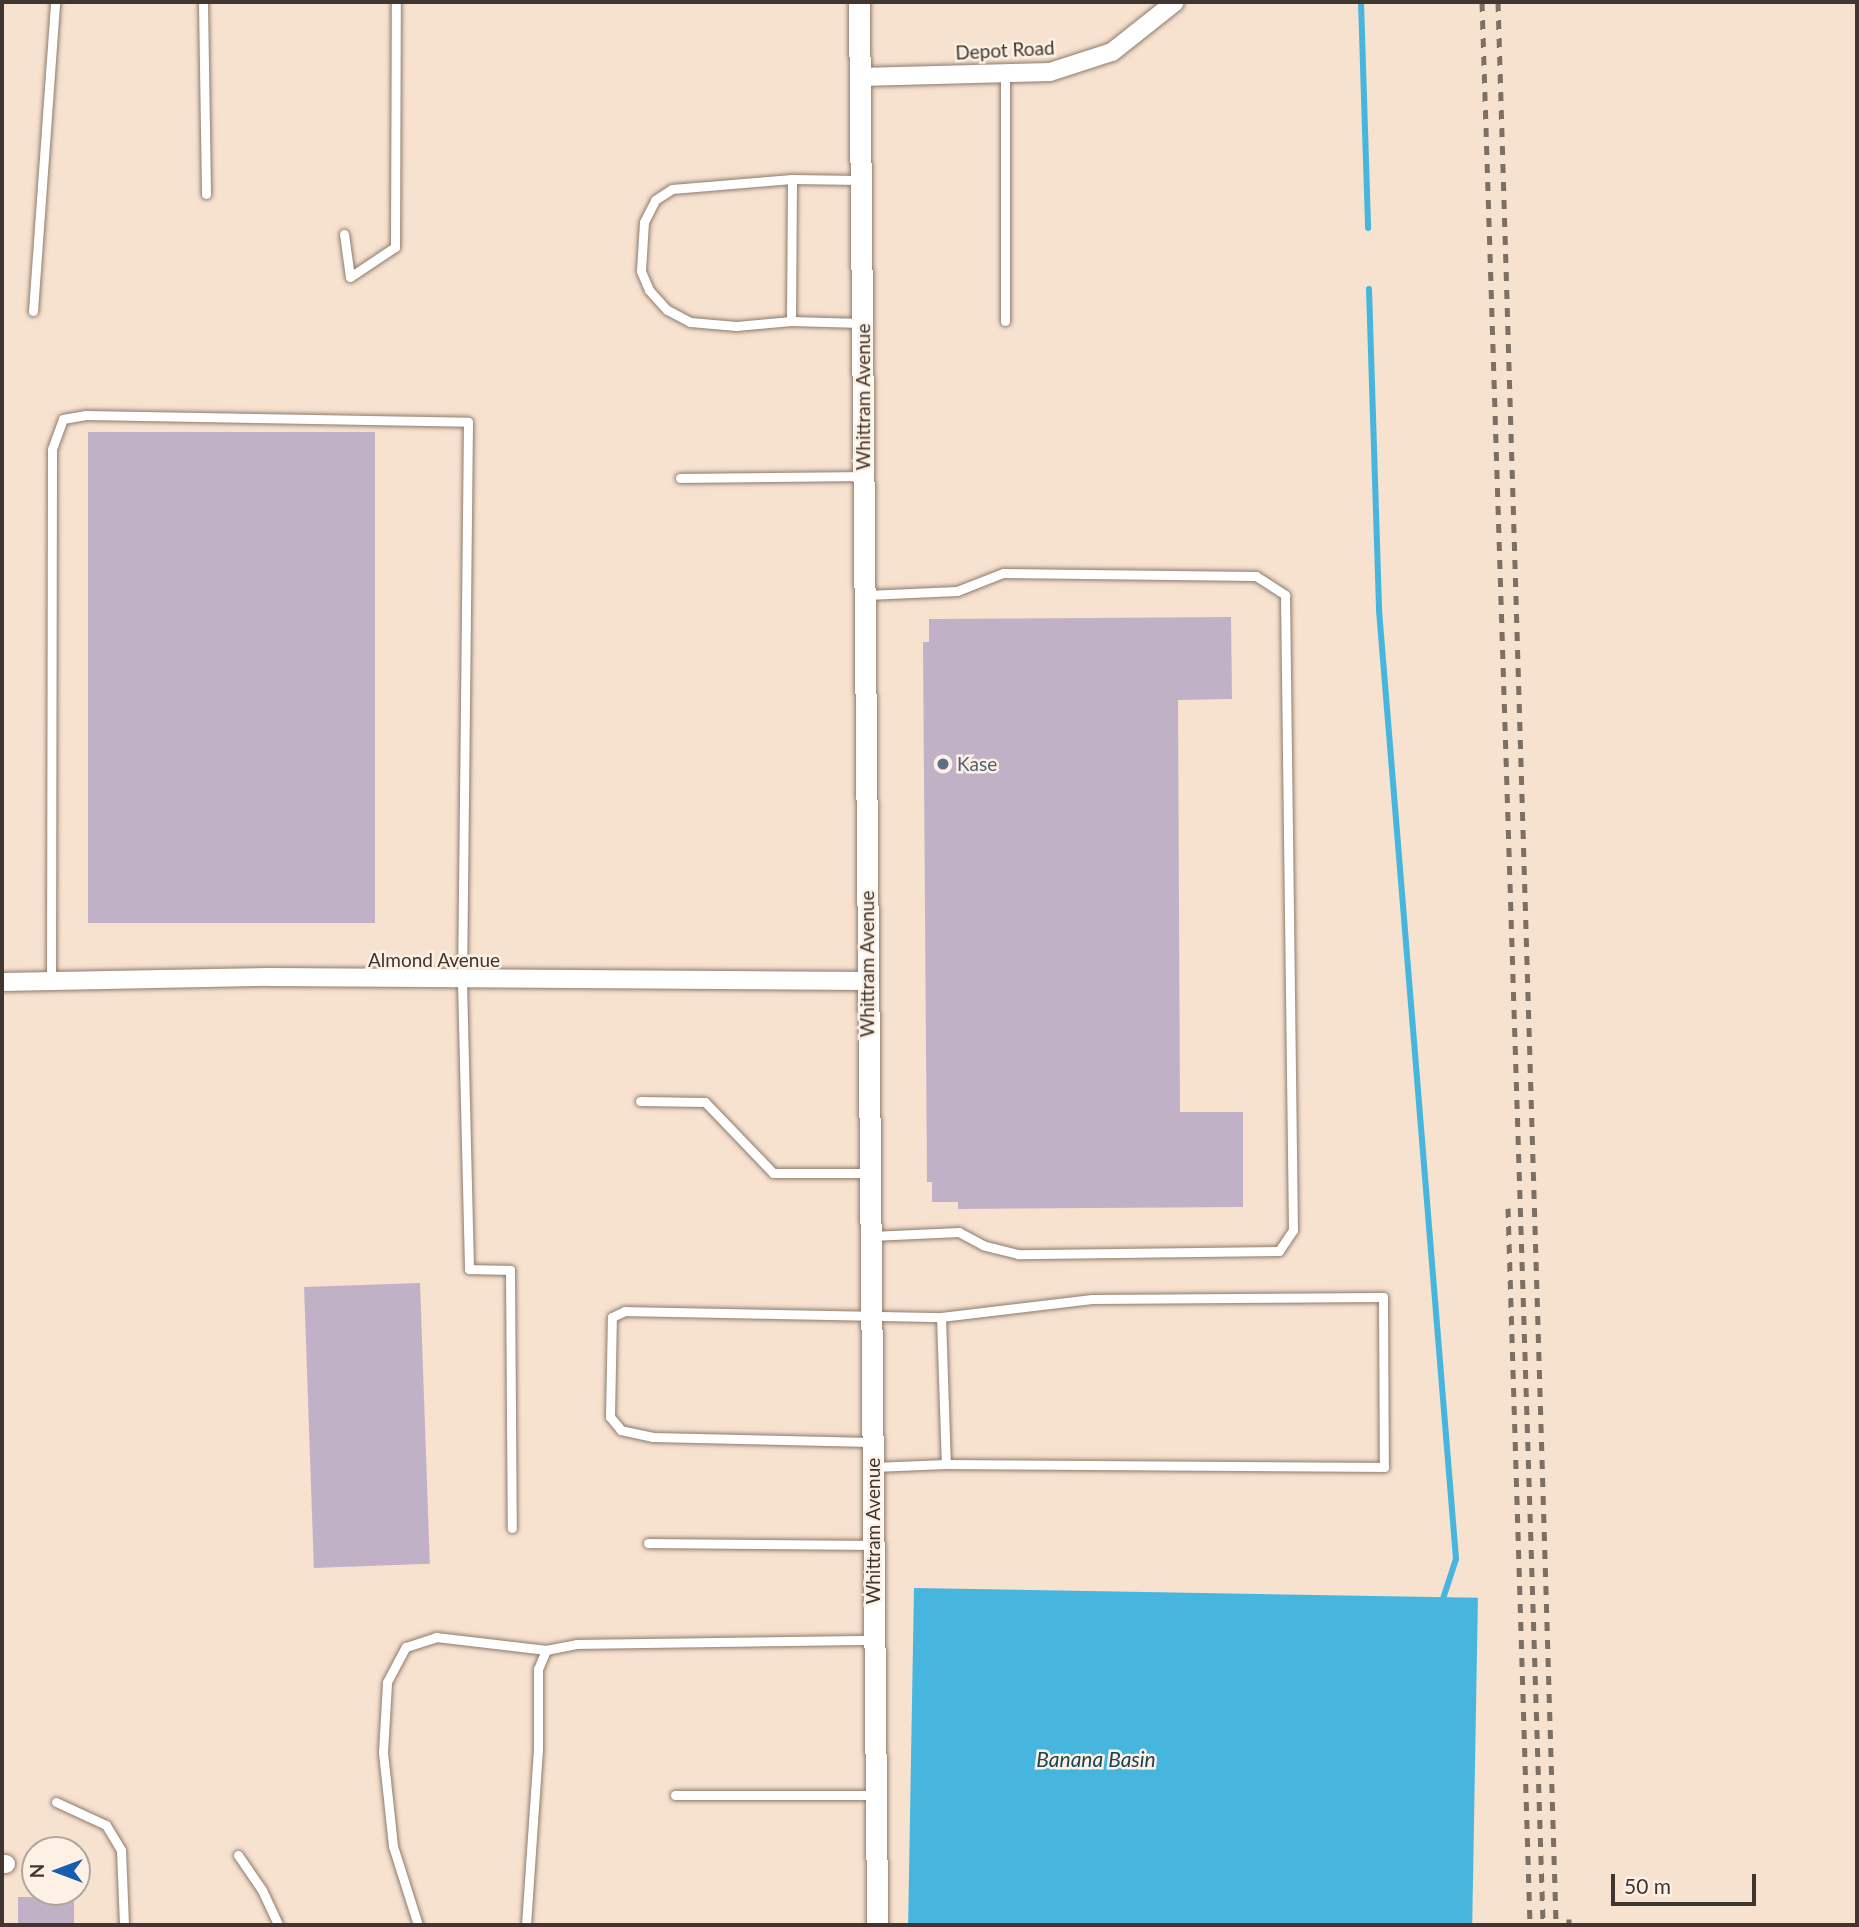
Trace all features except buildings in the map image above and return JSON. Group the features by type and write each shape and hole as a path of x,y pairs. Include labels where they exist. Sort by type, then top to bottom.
{"street":[{"name":"Whittram Avenue","path":"859,2 877,1925"},
{"name":"Depot Road","path":"860,77 1050,72 1112,52 1175,2"},
{"name":"Almond Avenue","path":"2,982 269,977 462,981 867,981"}],"lane":[{"path":"33,312 55,2"},
{"path":"203,2 206,194"},
{"path":"345,234 350,277 395,247 396,2"},
{"path":"1004,321 1006,73"},
{"path":"861,180 792,179 672,189 655,200 644,222 641,271 649,290 667,310 690,322 736,326 791,321 862,323"},
{"path":"791,321 792,179"},
{"path":"51,982 52,449 62,418 86,415 468,422 462,981 469,1269 510,1270 512,1528"},
{"path":"680,478 863,475"},
{"path":"864,595 957,591 1003,573 1256,576 1285,595 1293,1230 1279,1251 1018,1254 983,1245 959,1232 869,1236"},
{"path":"640,1101 705,1102 773,1173 869,1173"},
{"path":"873,1442 634,1435 614,1424 608,1389 609,1326 618,1312 941,1317 1092,1299 1383,1297 1384,1467 946,1464 873,1467"},
{"path":"941,1317 946,1464"},
{"path":"648,1543 873,1545"},
{"path":"418,1925 393,1846 383,1752 387,1682 406,1647 436,1637 546,1650 577,1644 874,1640"},
{"path":"526,1925 538,1748 538,1669 546,1650"},
{"path":"675,1795 874,1795"},
{"path":"56,1802 106,1825 121,1850 124,1925"},
{"path":"238,1855 262,1890 278,1925"}],"water":[{"name":"Banana Basin","path":"914,1588 1478,1598 1472,1925 908,1925"}],"waterway":[{"path":"1361,2 1368,228"},
{"path":"1369,289 1379,610 1456,1559 1441,1605"}],"railway":[{"path":"1482,2 1543,1925"},
{"path":"1498,2 1556,1925"},
{"path":"1508,1208 1530,1925"},
{"path":"1569,1919 1569,1925"}],"place":[{"name":"Kase","path":"943,764"}]}
